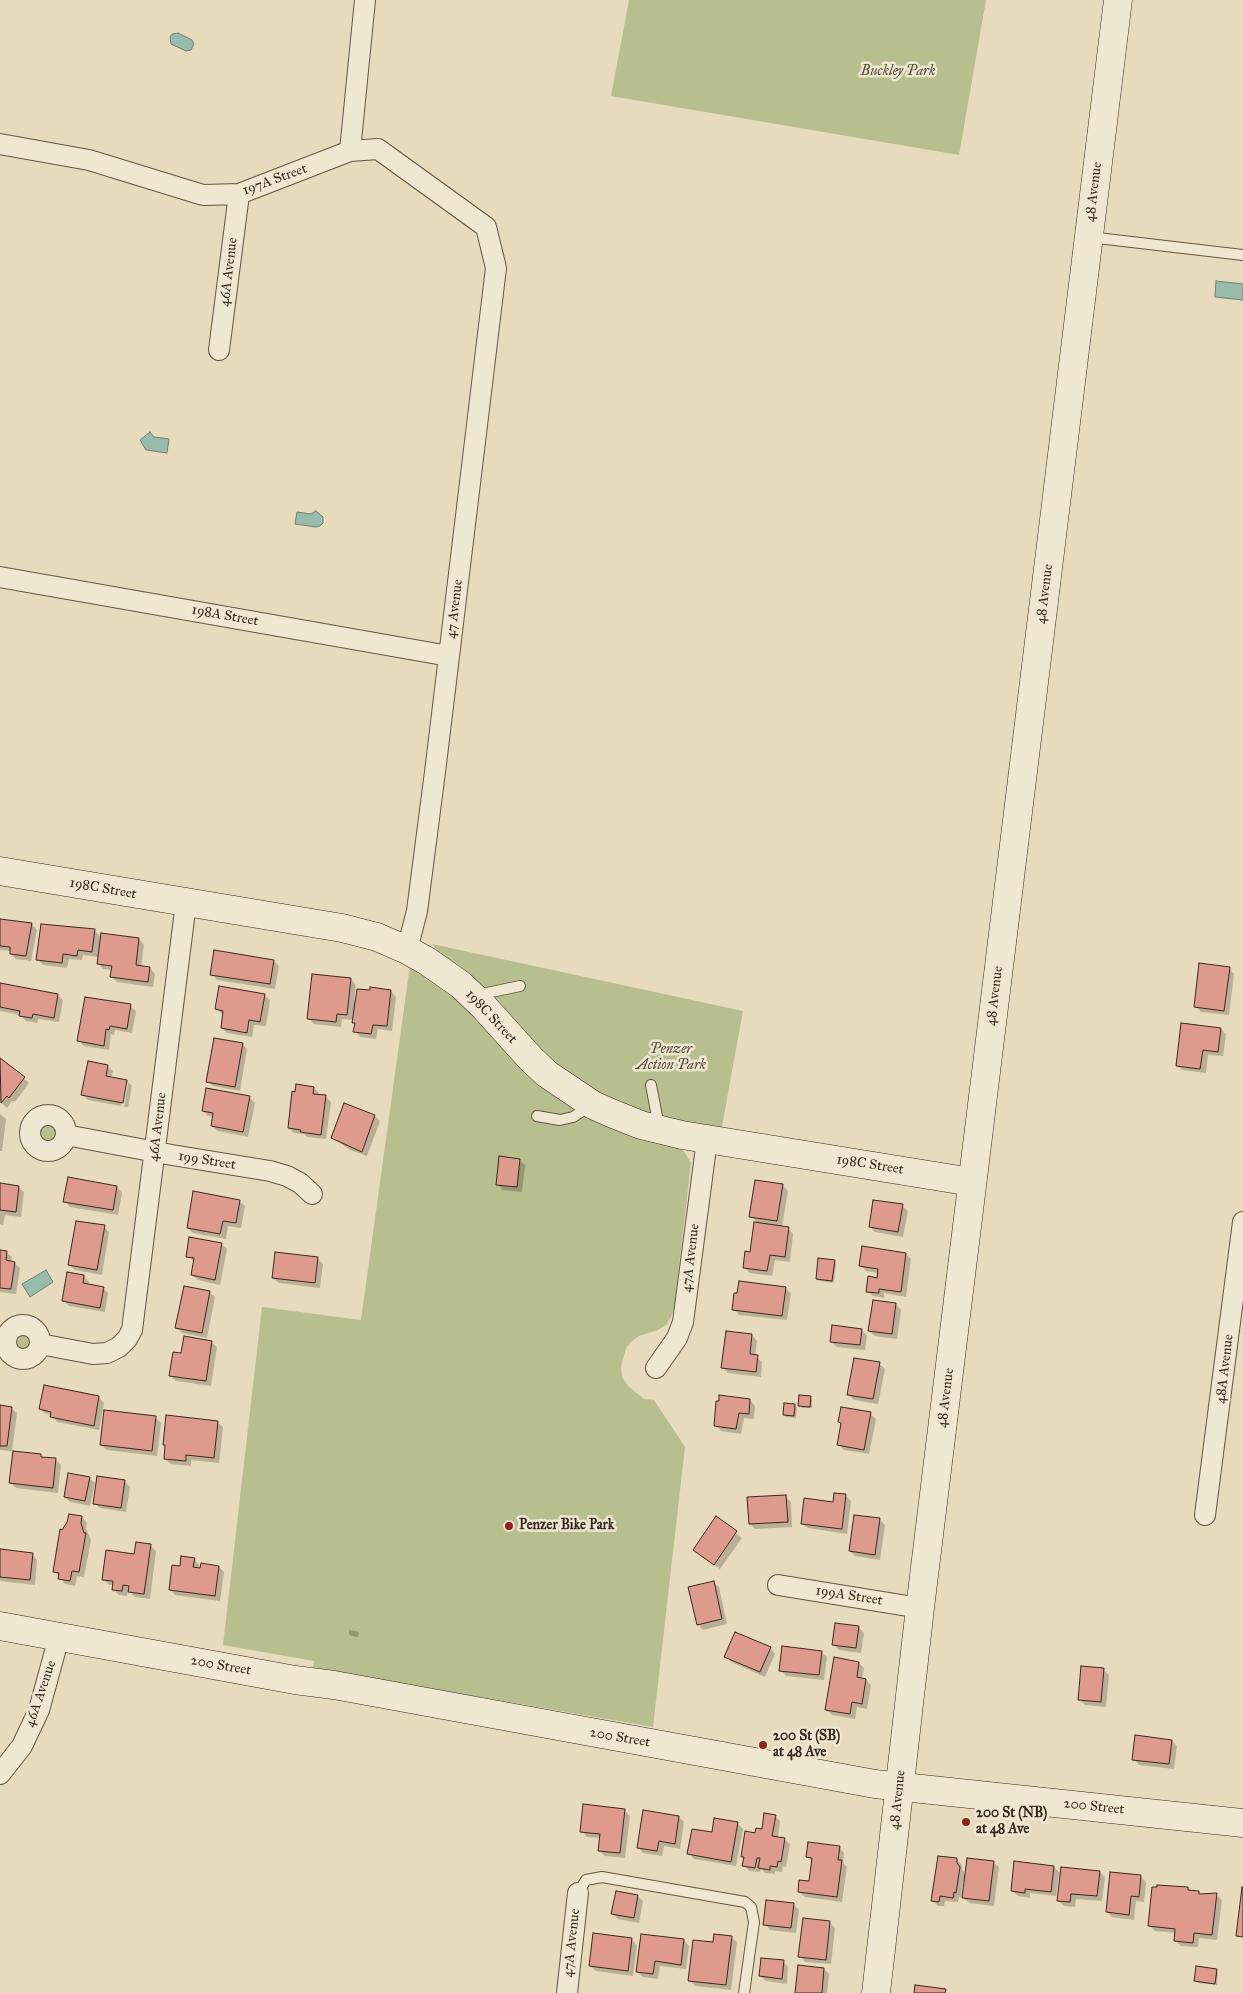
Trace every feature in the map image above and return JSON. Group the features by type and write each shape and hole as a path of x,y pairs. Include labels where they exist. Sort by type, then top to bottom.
{"street":[{"path":"350,152 365,0"},
{"name":"48 Avenue","path":"876,1993 920,1608 1118,0"},
{"name":"197A Street","path":"0,144 90,160 203,195 239,194 350,152 378,150 486,227 496,268"},
{"name":"46A Avenue","path":"219,350 239,194"},
{"name":"47 Avenue","path":"407,950 417,911 496,268"},
{"name":"198A Street","path":"0,577 449,656"},
{"name":"198C Street","path":"0,871 361,932 407,950 435,966 473,995 547,1074 593,1105 611,1113 660,1131 706,1140 972,1182"},
{"name":"46A Avenue","path":"40,1344 93,1354 107,1353 119,1347 127,1338 134,1320 186,903"},
{"name":"199 Street","path":"66,1135 270,1171 294,1180 312,1194"},
{"name":"47A Avenue","path":"656,1368 673,1346 683,1322 706,1140"},
{"name":"48A Avenue","path":"1205,1515 1243,1222"},
{"name":"199A Street","path":"778,1585 920,1608"},
{"name":"200 Street","path":"0,1626 864,1783 1243,1823"},
{"name":"46A Avenue","path":"0,1774 22,1746 39,1710 59,1637"},
{"name":"47A Avenue","path":"567,1993 578,1893"}],"lane":[{"path":"1088,237 1243,255"},
{"path":"473,995 520,986"},
{"path":"652,1085 660,1131"},
{"path":"537,1116 560,1120 573,1117 593,1105"},
{"path":"578,1893 586,1880 602,1877 745,1902 751,1906 754,1922 744,1993"}],"green space":[{"name":"Buckley Park","path":"629,0 986,0 959,155 611,96"},
{"name":"Penzer Action Park","path":"432,944 743,1011 721,1132 663,1121 609,1100 567,1075 437,951"},
{"path":"410,965 677,1146 684,1151 691,1163 674,1308 671,1317 666,1325 658,1330 639,1336 632,1341 626,1348 621,1367 622,1377 628,1386 644,1399 654,1400 685,1447 653,1727 313,1668 314,1661 223,1645 262,1307 361,1320"},
{"path":"45,1123 53,1123 59,1129 59,1137 53,1143 45,1143 39,1137 39,1129"},
{"path":"23,1332 30,1335 33,1342 30,1349 23,1352 16,1349 13,1342 16,1335"}],"shaded area":[{"path":"178,33 192,40 194,44 191,50 186,51 171,44 170,37 172,34"},
{"path":"1216,281 1243,284 1243,300 1215,297"},
{"path":"150,432 154,437 169,439 167,453 146,450 140,440"},
{"path":"316,511 323,517 323,523 320,526 295,524 297,512 311,514"},
{"path":"46,1270 53,1282 30,1297 22,1284"}],"building":[{"path":"0,919 32,923 26,956 10,954 10,947 0,946"},
{"path":"41,924 95,929 92,952 78,950 77,956 63,954 62,963 36,960"},
{"path":"101,933 139,938 136,965 150,967 148,982 110,977 112,966 97,964"},
{"path":"214,950 274,960 270,984 210,975"},
{"path":"1199,963 1230,967 1224,1011 1194,1007"},
{"path":"312,974 351,978 347,1015 337,1014 336,1022 307,1019"},
{"path":"0,983 58,994 54,1018 33,1014 32,1018 19,1016 20,1011 0,1007"},
{"path":"219,986 265,994 260,1022 249,1020 247,1033 221,1028 223,1011 215,1009"},
{"path":"370,987 391,990 387,1026 373,1025 371,1034 353,1032 355,1023 352,1023 357,989 370,990"},
{"path":"85,997 131,1004 127,1029 110,1026 109,1030 106,1029 104,1046 77,1041"},
{"path":"1181,1023 1221,1028 1218,1052 1203,1050 1200,1069 1176,1066"},
{"path":"214,1038 243,1043 235,1087 206,1082"},
{"path":"0,1058 25,1077 9,1098 7,1096 1,1103"},
{"path":"88,1061 108,1065 106,1076 127,1080 123,1103 81,1095"},
{"path":"296,1084 314,1087 313,1094 326,1095 321,1135 288,1128 292,1091 295,1092"},
{"path":"206,1088 250,1096 243,1132 211,1126 213,1113 202,1111"},
{"path":"344,1103 375,1115 362,1152 331,1138"},
{"path":"499,1156 520,1159 517,1187 496,1185"},
{"path":"68,1177 117,1186 113,1210 63,1202"},
{"path":"755,1180 783,1184 777,1221 749,1217"},
{"path":"0,1183 19,1186 16,1212 0,1210"},
{"path":"193,1191 240,1200 236,1223 223,1221 220,1234 187,1228"},
{"path":"873,1200 903,1204 898,1232 869,1227"},
{"path":"76,1221 105,1225 97,1270 68,1265"},
{"path":"754,1222 789,1227 785,1257 770,1255 767,1271 743,1268 745,1251 750,1252"},
{"path":"189,1237 222,1243 215,1280 191,1275 194,1258 186,1257"},
{"path":"862,1246 906,1253 901,1292 879,1289 879,1293 866,1292 868,1276 877,1278 878,1269 859,1266"},
{"path":"0,1250 7,1251 6,1260 15,1262 11,1289 0,1288"},
{"path":"275,1252 318,1257 315,1283 272,1278"},
{"path":"818,1258 835,1260 832,1281 816,1279"},
{"path":"67,1272 84,1275 83,1283 104,1287 100,1308 62,1301"},
{"path":"739,1281 786,1287 782,1316 732,1310 734,1293 737,1293"},
{"path":"184,1286 210,1291 202,1333 175,1328"},
{"path":"873,1300 896,1303 892,1334 868,1331"},
{"path":"832,1325 862,1329 860,1345 830,1342"},
{"path":"726,1331 752,1334 750,1354 758,1355 756,1372 721,1368"},
{"path":"184,1336 212,1341 206,1381 169,1376 173,1352 181,1353"},
{"path":"854,1358 880,1362 873,1399 847,1395"},
{"path":"44,1385 99,1396 94,1426 50,1417 51,1412 39,1409"},
{"path":"719,1395 750,1399 749,1414 739,1413 736,1429 714,1426 716,1401 719,1401"},
{"path":"799,1395 811,1396 810,1407 798,1406"},
{"path":"784,1403 795,1404 794,1416 783,1415"},
{"path":"0,1405 12,1407 7,1446 0,1446"},
{"path":"841,1407 871,1412 864,1450 837,1445 841,1423 838,1422"},
{"path":"104,1410 156,1416 152,1451 100,1445"},
{"path":"166,1415 218,1421 214,1458 186,1455 186,1461 164,1459 165,1445 163,1445"},
{"path":"13,1451 41,1454 41,1457 56,1458 53,1488 9,1483"},
{"path":"68,1473 90,1477 85,1501 64,1497"},
{"path":"97,1476 125,1480 121,1508 93,1504"},
{"path":"834,1493 846,1494 842,1529 801,1524 804,1498 833,1502"},
{"path":"786,1495 788,1522 749,1524 747,1497"},
{"path":"69,1514 82,1516 81,1523 84,1533 86,1533 79,1572 72,1571 70,1581 58,1579 59,1573 53,1572 60,1529 62,1530 67,1522"},
{"path":"854,1515 880,1518 875,1555 849,1551"},
{"path":"716,1516 737,1531 714,1565 693,1550"},
{"path":"136,1542 151,1544 144,1594 128,1592 129,1586 123,1585 122,1591 112,1590 113,1581 102,1580 106,1550 134,1554"},
{"path":"0,1549 33,1553 30,1580 0,1577"},
{"path":"181,1556 195,1558 193,1567 200,1568 201,1563 219,1566 215,1596 169,1590 172,1565 180,1566"},
{"path":"714,1581 722,1619 697,1625 688,1587"},
{"path":"835,1623 859,1626 856,1648 832,1645"},
{"path":"735,1632 771,1647 760,1672 724,1657"},
{"path":"782,1646 822,1651 819,1675 779,1671"},
{"path":"834,1657 859,1662 857,1677 866,1679 862,1704 852,1702 850,1714 825,1710"},
{"path":"1081,1666 1104,1668 1101,1702 1078,1700"},
{"path":"1135,1735 1172,1740 1169,1764 1132,1760"},
{"path":"583,1804 625,1809 620,1853 598,1851 600,1834 580,1832"},
{"path":"643,1810 679,1816 675,1844 659,1841 657,1851 637,1848"},
{"path":"764,1813 776,1815 772,1836 785,1838 781,1862 778,1861 777,1867 770,1866 770,1870 758,1868 760,1858 757,1858 755,1868 742,1866 744,1857 741,1857 745,1831 755,1833 756,1828 762,1829"},
{"path":"714,1818 738,1822 731,1862 687,1854 692,1829 712,1832"},
{"path":"808,1842 840,1846 838,1860 842,1860 837,1897 798,1892 799,1880 809,1881 812,1858 806,1857"},
{"path":"938,1856 957,1858 957,1863 960,1867 956,1893 954,1892 953,1898 940,1896 939,1902 931,1901"},
{"path":"967,1858 994,1861 989,1901 962,1898"},
{"path":"1014,1861 1054,1866 1051,1892 1025,1889 1025,1893 1011,1891"},
{"path":"1061,1867 1100,1871 1097,1896 1071,1894 1070,1902 1057,1901"},
{"path":"1110,1872 1141,1875 1139,1897 1131,1896 1129,1915 1106,1912"},
{"path":"1157,1885 1188,1887 1188,1890 1199,1891 1199,1894 1217,1893 1212,1935 1194,1933 1193,1943 1174,1941 1175,1929 1148,1926 1152,1887 1157,1887"},
{"path":"1243,1887 1243,1937 1236,1936"},
{"path":"616,1891 638,1895 634,1918 611,1914"},
{"path":"766,1900 794,1903 791,1928 763,1925"},
{"path":"803,1918 830,1921 826,1960 798,1957"},
{"path":"593,1933 632,1938 628,1971 589,1966"},
{"path":"641,1934 684,1939 681,1965 655,1961 653,1974 636,1972"},
{"path":"714,1934 732,1936 726,1985 688,1981 693,1940 713,1942"},
{"path":"761,1958 784,1960 782,1979 759,1976"},
{"path":"798,1965 824,1968 822,1993 795,1993"},
{"path":"1196,1966 1217,1969 1215,1984 1194,1981"},
{"path":"915,1985 946,1989 945,1993 914,1993"}],"place":[{"name":"Penzer Bike Park","path":"509,1526"},
{"name":"200 St (SB) at 48 Ave","path":"763,1745"},
{"name":"200 St (NB) at 48 Ave","path":"966,1822"}]}
